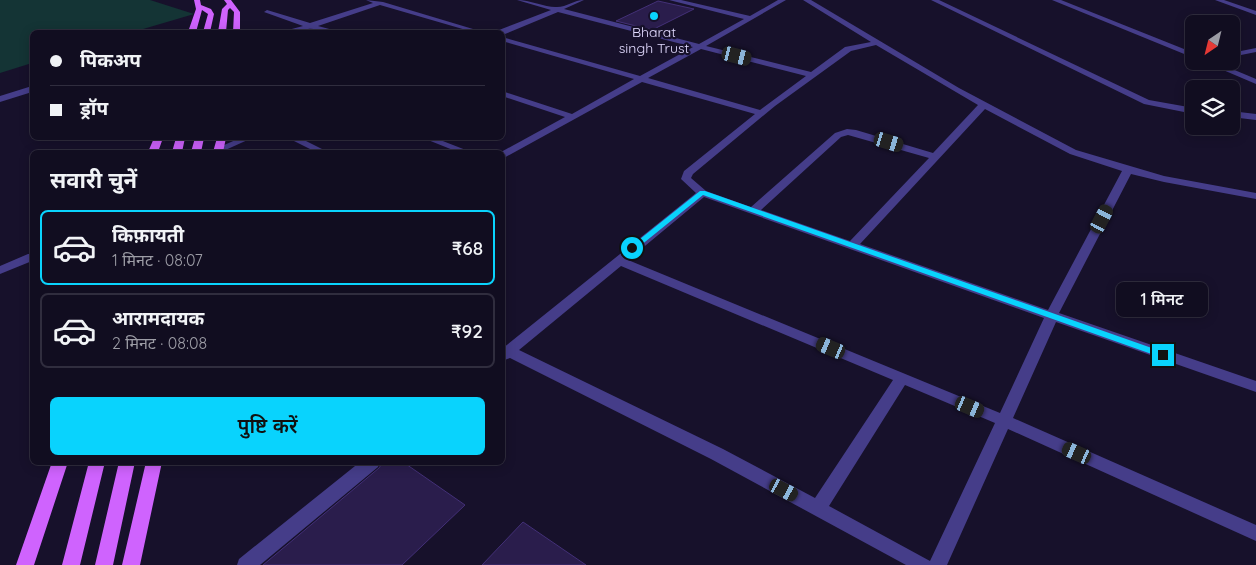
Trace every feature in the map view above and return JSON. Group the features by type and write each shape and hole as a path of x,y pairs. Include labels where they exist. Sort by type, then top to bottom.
{"main road":[{"path":"222,30 225,9 229,2 237,12 237,30"},
{"path":"192,30 198,3 209,10 211,14 207,30"},
{"path":"25,565 59,465"},
{"path":"71,565 96,465"},
{"path":"104,565 126,465"},
{"path":"131,565 153,465"}],"street":[{"path":"369,0 472,30"},
{"path":"298,30 390,0"},
{"path":"520,0 812,75"},
{"path":"505,31 581,0"},
{"path":"672,0 751,18"},
{"path":"505,154 783,0"},
{"path":"806,0 984,104 1073,152 1128,170 1164,179 1256,196"},
{"path":"934,0 1147,102 1185,109"},
{"path":"1055,0 1185,52"},
{"path":"1218,0 1256,13"},
{"path":"267,12 324,30"},
{"path":"505,40 762,113"},
{"path":"876,42 848,49 762,113 688,172 686,179 702,193 1256,388"},
{"path":"1240,53 1256,50"},
{"path":"1227,70 1256,82"},
{"path":"0,99 30,90"},
{"path":"505,94 573,117"},
{"path":"853,245 984,104"},
{"path":"1240,115 1256,117"},
{"path":"753,211 838,135 847,132 934,156"},
{"path":"220,150 243,140"},
{"path":"297,140 319,150"},
{"path":"433,140 461,150"},
{"path":"938,565 1051,317 1128,170"},
{"path":"702,193 505,354 717,454 923,565"},
{"path":"0,270 30,258"},
{"path":"618,260 1005,421 1256,533"},
{"path":"818,508 902,378"},
{"path":"246,565 368,465"}],"green space":[{"path":"0,0 150,0 194,14 140,30 30,30 30,64 0,73"}],"building":[{"name":"Bharat singh Trust","path":"658,1 694,9 652,30 616,21"},
{"path":"381,465 407,465 465,505 402,565 263,565"},
{"path":"523,522 586,565 482,565"}],"place":[{"name":"Bharat singh Trust","path":"654,16"}],"route":[{"path":"632,248 702,193 1163,355"}]}
